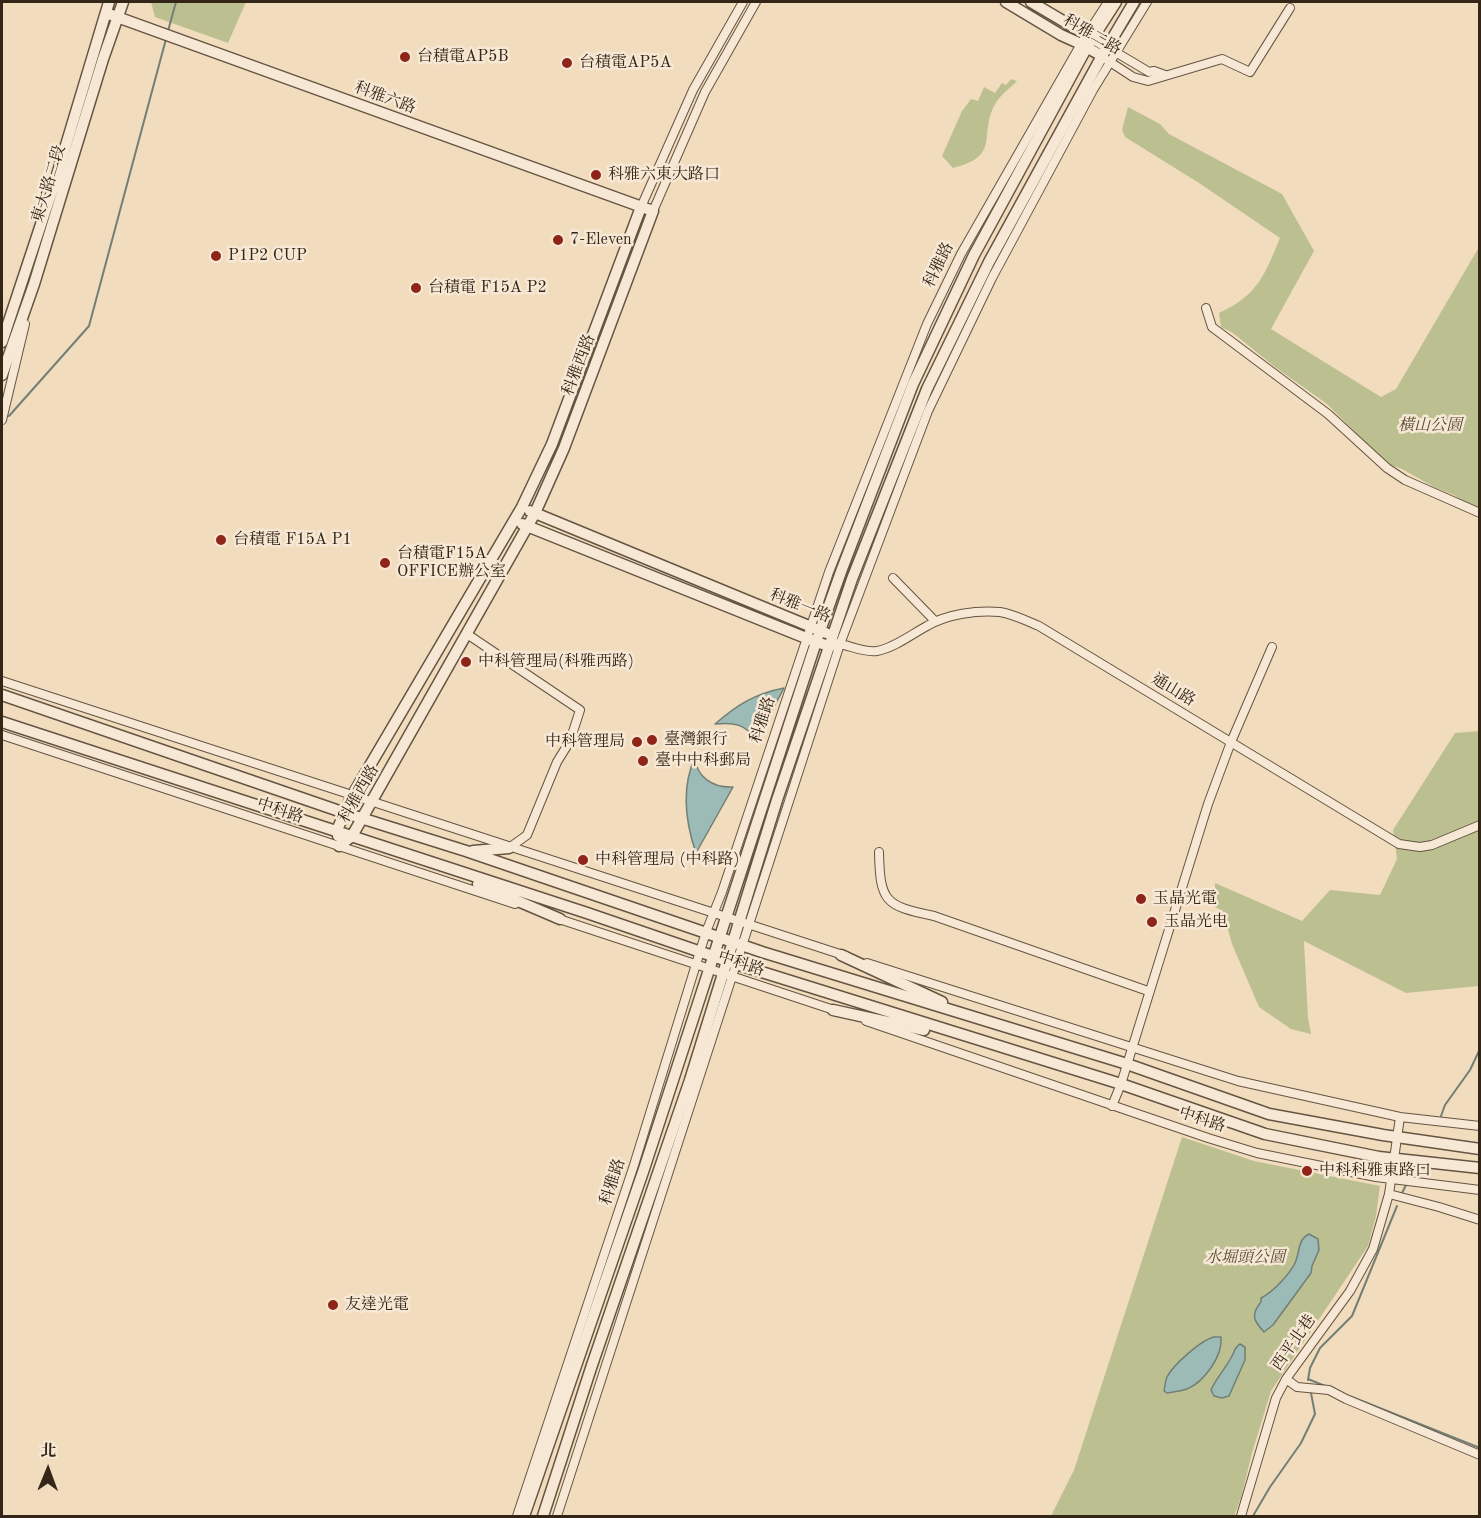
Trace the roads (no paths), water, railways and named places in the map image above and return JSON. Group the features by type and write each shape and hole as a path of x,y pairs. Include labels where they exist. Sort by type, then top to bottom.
{"street":[{"name":"東大路二段","path":"2,375 34,284 103,59 123,2"},
{"name":"科雅西路","path":"339,846 337,830 352,796 522,507 552,444 641,207 693,90 743,2"},
{"name":"科雅西路","path":"339,846 352,836 535,513 564,448 653,211 705,92 756,2"},
{"name":"科雅二路","path":"1006,2 1061,35 1087,41"},
{"name":"科雅二路","path":"1030,2 1109,54 1133,77 1148,81 1222,59 1250,72 1290,8"},
{"name":"科雅路","path":"517,1516 634,1165 706,932 813,634 842,569 913,384 974,255 1108,2"},
{"name":"科雅路","path":"1087,41 1116,2"},
{"path":"557,1516 728,976 806,708 834,642 852,579 927,390 989,262 1109,54 1134,2"},
{"path":"1109,54 1147,2"},
{"name":"東大路二段","path":"2,342 54,185 108,7"},
{"name":"科雅六路","path":"108,7 118,17 653,211"},
{"path":"2,420 34,284"},
{"path":"1206,308 1212,327 1328,414 1388,468 1405,480 1479,513"},
{"name":"科雅一路","path":"522,507 813,634"},
{"name":"科雅一路","path":"514,520 834,642"},
{"path":"893,578 935,621"},
{"name":"通山路","path":"834,642 878,651 935,621 972,612 1000,612 1018,617 1039,626 1399,844 1420,847 1432,845 1479,825"},
{"path":"466,851 509,848 527,835 557,762 570,741 580,710 467,634"},
{"name":"科雅路","path":"524,1516 710,970 813,634"},
{"path":"1112,1106 1121,1084 1148,991 1208,804 1231,742 1272,647"},
{"path":"2,681 509,848 1238,1081 1400,1117 1479,1126"},
{"name":"中科路","path":"2,695 345,813 466,851 738,943 1127,1064 1269,1114 1479,1149"},
{"name":"中科路","path":"2,722 337,830 420,860 587,912 731,963 1121,1084 1265,1134 1394,1159 1479,1168"},
{"name":"中科路","path":"2,735 1257,1153 1391,1179 1479,1190"},
{"path":"879,852 883,893 892,904 906,911 934,916 1148,991"},
{"path":"420,860 560,919"},
{"path":"841,955 977,1019"},
{"path":"543,1516 591,1368 728,976"},
{"path":"833,1010 994,1046"},
{"name":"西平北巷","path":"1241,1516 1276,1398 1350,1291 1373,1249 1389,1194 1400,1117"},
{"path":"1389,1194 1479,1220"},
{"path":"1287,1379 1297,1387 1329,1389 1346,1399 1479,1455"}],"water":[{"path":"784,688 756,741 739,725 715,724 746,701"},
{"path":"695,757 702,776 707,780 719,786 733,787 696,853 689,829 686,805 688,781"},
{"path":"1309,1234 1318,1239 1319,1250 1311,1273 1273,1325 1264,1332 1255,1318 1255,1311 1261,1298 1289,1273 1297,1259 1302,1240"},
{"path":"1214,1337 1221,1337 1219,1352 1211,1368 1200,1381 1187,1389 1167,1393 1164,1391 1167,1377 1175,1366 1195,1348"},
{"path":"1240,1344 1245,1347 1245,1360 1229,1396 1222,1398 1214,1396 1211,1390 1213,1386"}],"waterway":[{"path":"168,31 176,2"},
{"path":"9,416 89,326 166,39"},
{"path":"1441,1116 1445,1105 1470,1070 1480,1049"},
{"path":"1402,1193 1406,1185"},
{"path":"1308,1380 1310,1368 1320,1348 1352,1316 1397,1206"},
{"path":"1308,1379 1325,1386"},
{"path":"1253,1516 1301,1443 1315,1414 1311,1393"},
{"path":"1347,1395 1480,1448"}],"place":[{"name":"台積電AP5B","path":"405,57"},
{"name":"台積電AP5A","path":"567,63"},
{"name":"科雅六東大路口","path":"596,175"},
{"name":"7-Eleven","path":"558,240"},
{"name":"P1P2 CUP","path":"216,256"},
{"name":"台積電 F15A P2","path":"416,288"},
{"name":"台積電 F15A P1","path":"221,540"},
{"name":"台積電F15A OFFICE辦公室","path":"385,563"},
{"name":"中科管理局(科雅西路)","path":"466,662"},
{"name":"臺灣銀行","path":"652,740"},
{"name":"中科管理局","path":"637,742"},
{"name":"臺中中科郵局","path":"643,761"},
{"name":"中科管理局 (中科路)","path":"583,860"},
{"name":"玉晶光電","path":"1141,899"},
{"name":"玉晶光电","path":"1152,922"},
{"name":"中科科雅東路口","path":"1307,1171"},
{"name":"友達光電","path":"333,1305"}],"park label":[{"name":"橫山公園","path":"1430,426"},
{"name":"水堀頭公園","path":"1245,1258"}]}
